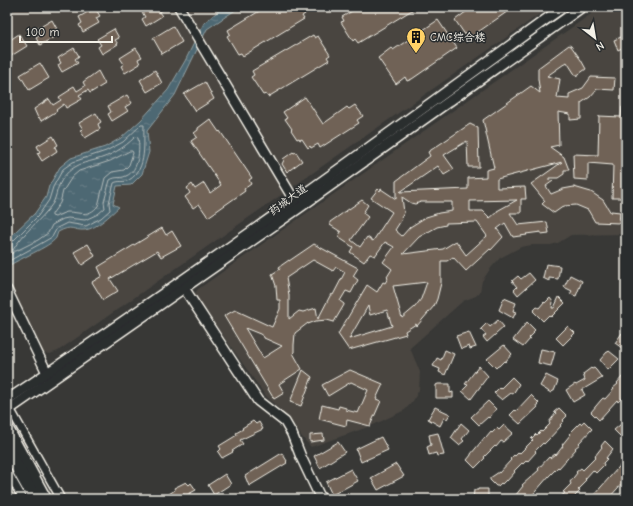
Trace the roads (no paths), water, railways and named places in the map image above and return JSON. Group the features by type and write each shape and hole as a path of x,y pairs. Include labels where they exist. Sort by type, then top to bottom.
{"highway":[{"path":"7,429 45,499"},
{"path":"7,449 35,499"}],"main road":[{"path":"179,7 297,204"},
{"name":"药城大道","path":"49,377 184,288 563,7"},
{"name":"药城大道","path":"8,406 582,7"},
{"path":"184,288 258,400 285,422 292,434 321,499"},
{"path":"7,290 49,377"}],"street":[{"path":"8,406 61,499"},
{"path":"7,471 22,499"}],"water":[{"path":"223,7 240,7 207,29 175,95 147,131 149,152 142,174 131,185 117,186 113,204 119,207 95,227 85,230 67,228 58,232 53,242 7,267 7,243 14,233 35,213 46,197 49,186 60,167 71,158 105,147 121,138 141,120 168,90 185,61 204,23"}],"place":[{"name":"CMC综合楼","path":"416,54"}]}
